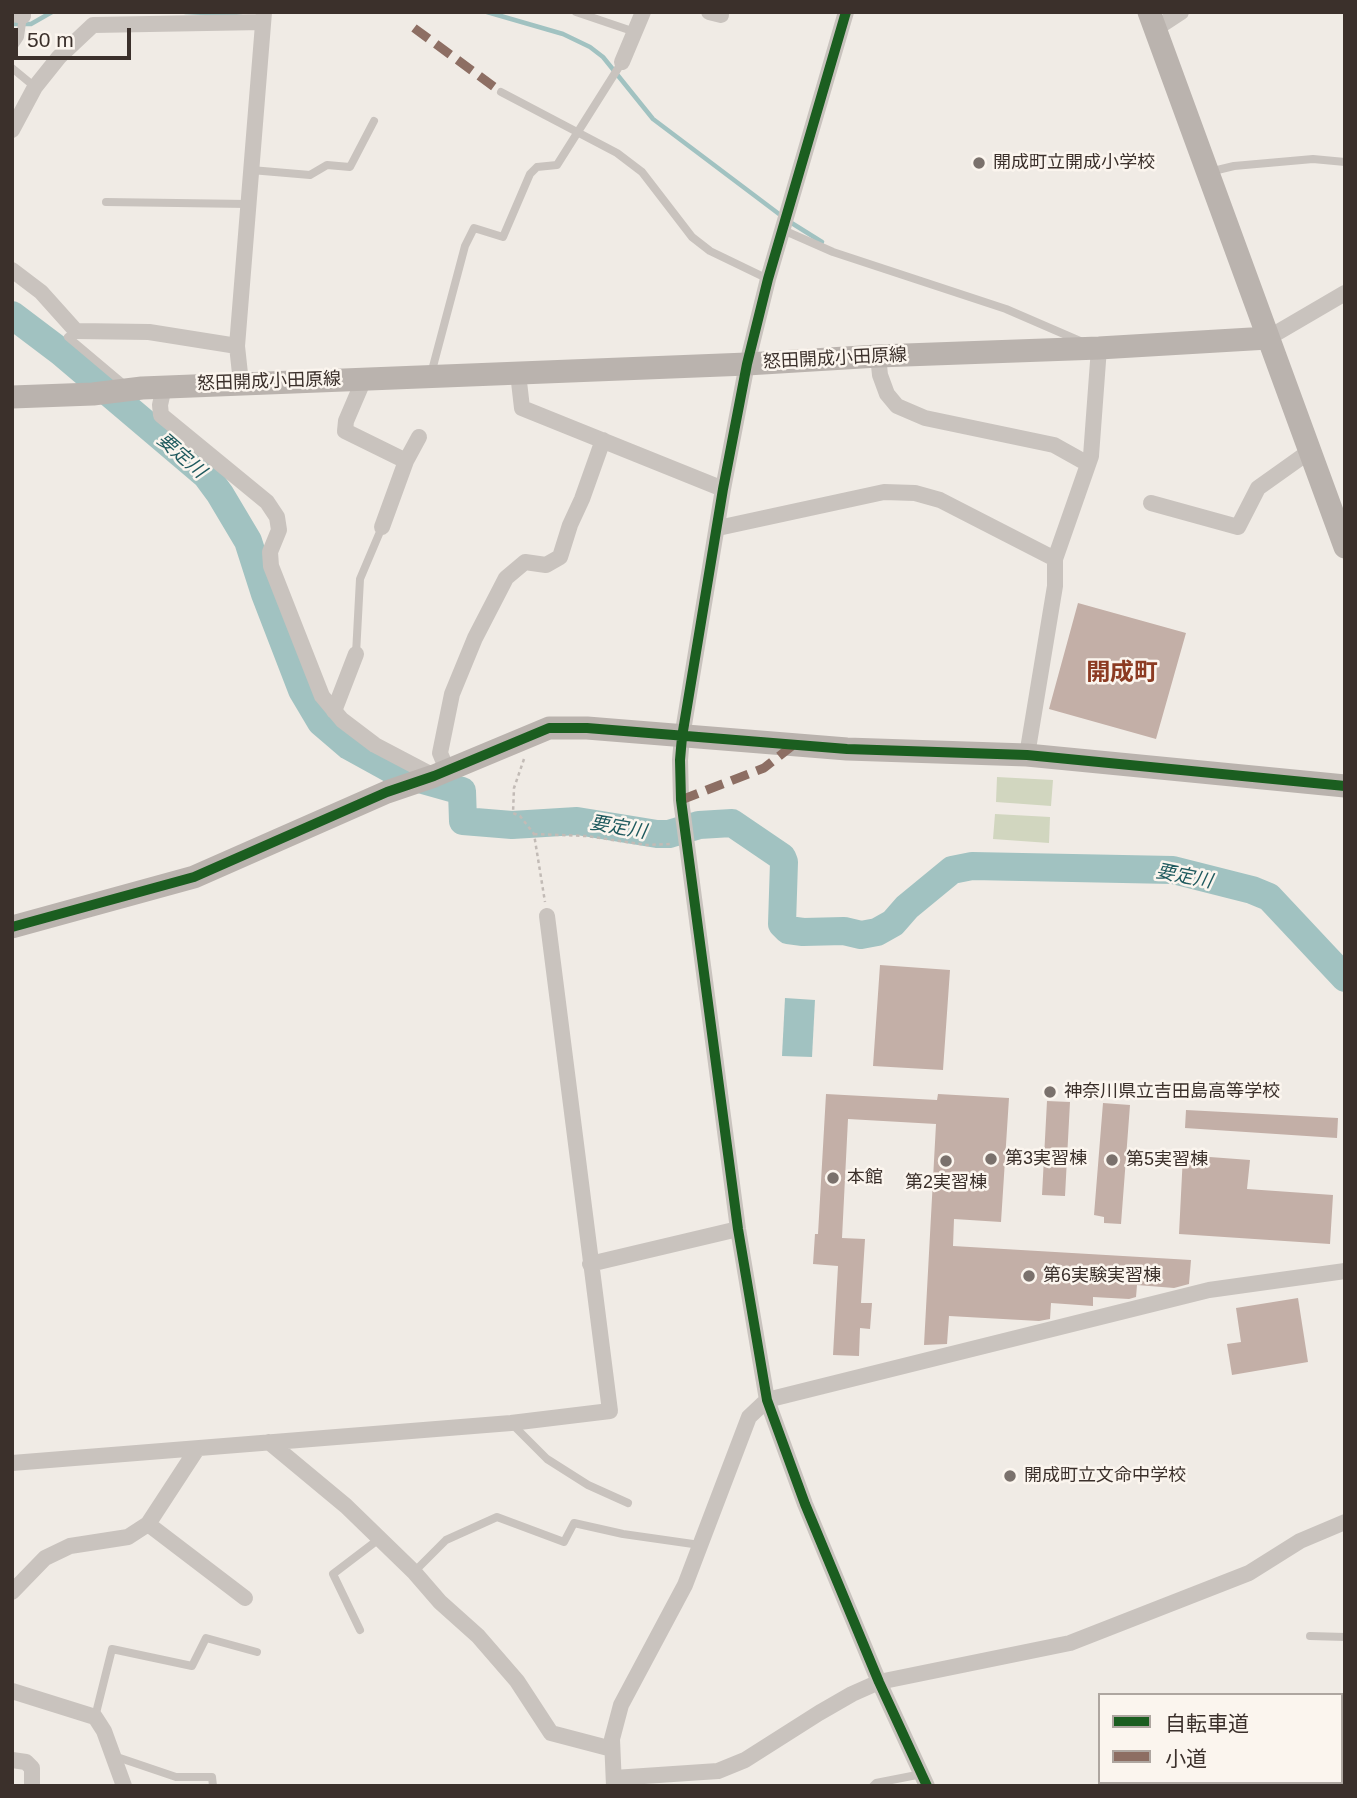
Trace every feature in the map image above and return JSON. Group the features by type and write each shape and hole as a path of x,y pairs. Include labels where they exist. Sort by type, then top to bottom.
{"street":[{"path":"622,62 643,12"},
{"path":"846,12 768,279 747,364 723,489 680,760 686,834 738,1229 767,1400 805,1504 879,1682 925,1780"},
{"path":"1181,12 1152,21 1345,547"},
{"path":"12,130 35,87 59,57 93,25 263,17 237,346 241,383"},
{"path":"12,270 41,292 76,331 149,332 237,346"},
{"path":"1268,338 1345,293"},
{"name":"怒田開成小田原線","path":"12,397 241,383 747,364 1268,338"},
{"path":"1027,755 1055,586 1055,559 1091,456 1099,348"},
{"path":"878,356 880,375 887,394 897,406 925,418 1054,445 1088,464"},
{"path":"518,373 522,408 723,489"},
{"path":"365,379 346,421 345,430 406,461"},
{"path":"163,387 161,415 267,502 277,517 279,530 270,552 271,566 322,696 342,720 375,745 441,773"},
{"path":"382,527 406,461 419,438"},
{"path":"441,773 440,753 452,694 475,638 506,579 525,562 546,565 560,557 603,440"},
{"path":"1151,503 1238,527 1258,488 1310,452"},
{"path":"718,528 884,492 915,493 940,500 1055,559"},
{"path":"334,711 356,654"},
{"path":"12,927 194,877 387,792 441,773 549,728 587,728 847,749 1027,755 1345,786"},
{"path":"12,1463 511,1423 610,1410 547,916"},
{"path":"590,1264 738,1229"},
{"path":"1345,1271 1209,1290 767,1400 749,1417 685,1585 621,1705 612,1739 614,1782 718,1771 745,1760 830,1707 879,1682 1070,1643 1249,1573 1300,1541 1345,1522"},
{"path":"268,1442 346,1506 414,1572 440,1602 478,1636 517,1681 551,1733 612,1749"},
{"path":"12,1592 45,1558 70,1546 128,1538 148,1524 197,1449"},
{"path":"148,1524 245,1598"},
{"path":"12,1691 95,1717 104,1731 124,1786"},
{"path":"12,1760 26,1762 32,1768 32,1786"}],"lane":[{"path":"576,12 635,32"},
{"path":"12,49 20,37 19,14"},
{"path":"430,377 465,246 474,228 503,237 530,174 537,167 557,165 622,62"},
{"path":"12,68 35,87"},
{"path":"501,92 617,153 642,172 692,237 710,251 768,279"},
{"path":"251,170 310,175 327,165 350,167 374,121"},
{"path":"1208,172 1234,166 1313,159 1345,162"},
{"path":"106,202 248,204"},
{"path":"783,230 833,252 1006,309 1099,348"},
{"path":"76,331 68,337 127,390"},
{"path":"356,654 360,579 382,527"},
{"path":"511,1423 547,1459 588,1485 628,1503"},
{"path":"414,1572 446,1540 497,1517 564,1542 574,1523 623,1534 699,1545"},
{"path":"360,1630 332,1574 379,1539"},
{"path":"1310,1636 1345,1637"},
{"path":"95,1717 112,1649 192,1665 206,1639 257,1652"},
{"path":"114,1756 176,1777 212,1777 213,1786"},
{"path":"873,1786 876,1783 925,1780"}],"path":[{"path":"531,736 514,788 513,813 525,821 534,834 547,916"},
{"path":"534,834 586,836 647,845 686,834"}],"green space":[{"path":"997,777 1053,780 1051,806 996,802"},
{"path":"995,814 1050,817 1049,843 993,839"}],"water":[{"path":"785,998 815,1000 812,1057 782,1056"}],"building":[{"path":"1078,603 1186,633 1156,739 1049,709"},
{"path":"880,965 950,970 943,1070 873,1066"},
{"path":"826,1094 937,1100 938,1094 1009,1098 1001,1222 954,1219 953,1246 1191,1260 1189,1284 1174,1288 1137,1285 1136,1297 1093,1297 1093,1306 1051,1303 1050,1319 1039,1321 949,1316 947,1344 924,1345 936,1124 848,1119 842,1238 865,1239 861,1303 872,1303 870,1329 860,1328 859,1356 833,1355 838,1266 813,1264 815,1234 818,1234"},
{"path":"1047,1101 1070,1102 1065,1196 1042,1195"},
{"name":"第5実習棟","path":"1103,1103 1130,1105 1121,1224 1104,1223 1104,1217 1094,1215"},
{"path":"1186,1110 1338,1118 1337,1138 1185,1128"},
{"path":"1183,1155 1250,1160 1247,1189 1333,1195 1330,1244 1179,1234"},
{"path":"1298,1298 1308,1362 1232,1375 1227,1344 1241,1342 1236,1308"}],"waterway":[{"path":"12,24 31,24 52,12"},
{"path":"185,12 242,12"},
{"path":"487,12 563,34 590,47 603,57 653,119 783,217"},
{"path":"790,222 822,242"},
{"name":"要定川","path":"12,315 61,352 206,475 248,541 302,690 321,722 349,746 398,773 462,791 463,821 512,825 577,821 657,834 669,834 699,825 732,823 782,857 782,924 788,930 803,932 844,931 861,935 877,932 893,923 907,907 952,870 972,866 1173,870 1252,890 1269,897 1345,978"}],"marked path":[{"path":"414,28 501,92"},
{"path":"681,800 764,768 792,746"}],"cycle path":[{"path":"846,12 768,279 747,364 723,489 682,737 681,800 738,1229 767,1400 805,1504 879,1682 927,1786"},
{"path":"12,927 194,877 387,792 434,776 549,728 587,728 847,749 1027,755 1345,786"}],"place":[{"name":"開成町立開成小学校","path":"979,163"},
{"name":"神奈川県立吉田島高等学校","path":"1050,1092"},
{"name":"第3実習棟","path":"991,1159"},
{"name":"第5実習棟","path":"1112,1160"},
{"name":"第2実習棟","path":"946,1161"},
{"name":"本館","path":"833,1178"},
{"name":"第6実験実習棟","path":"1029,1276"},
{"name":"開成町立文命中学校","path":"1010,1476"}],"district":[{"name":"開成町","path":"1122,673"}]}
